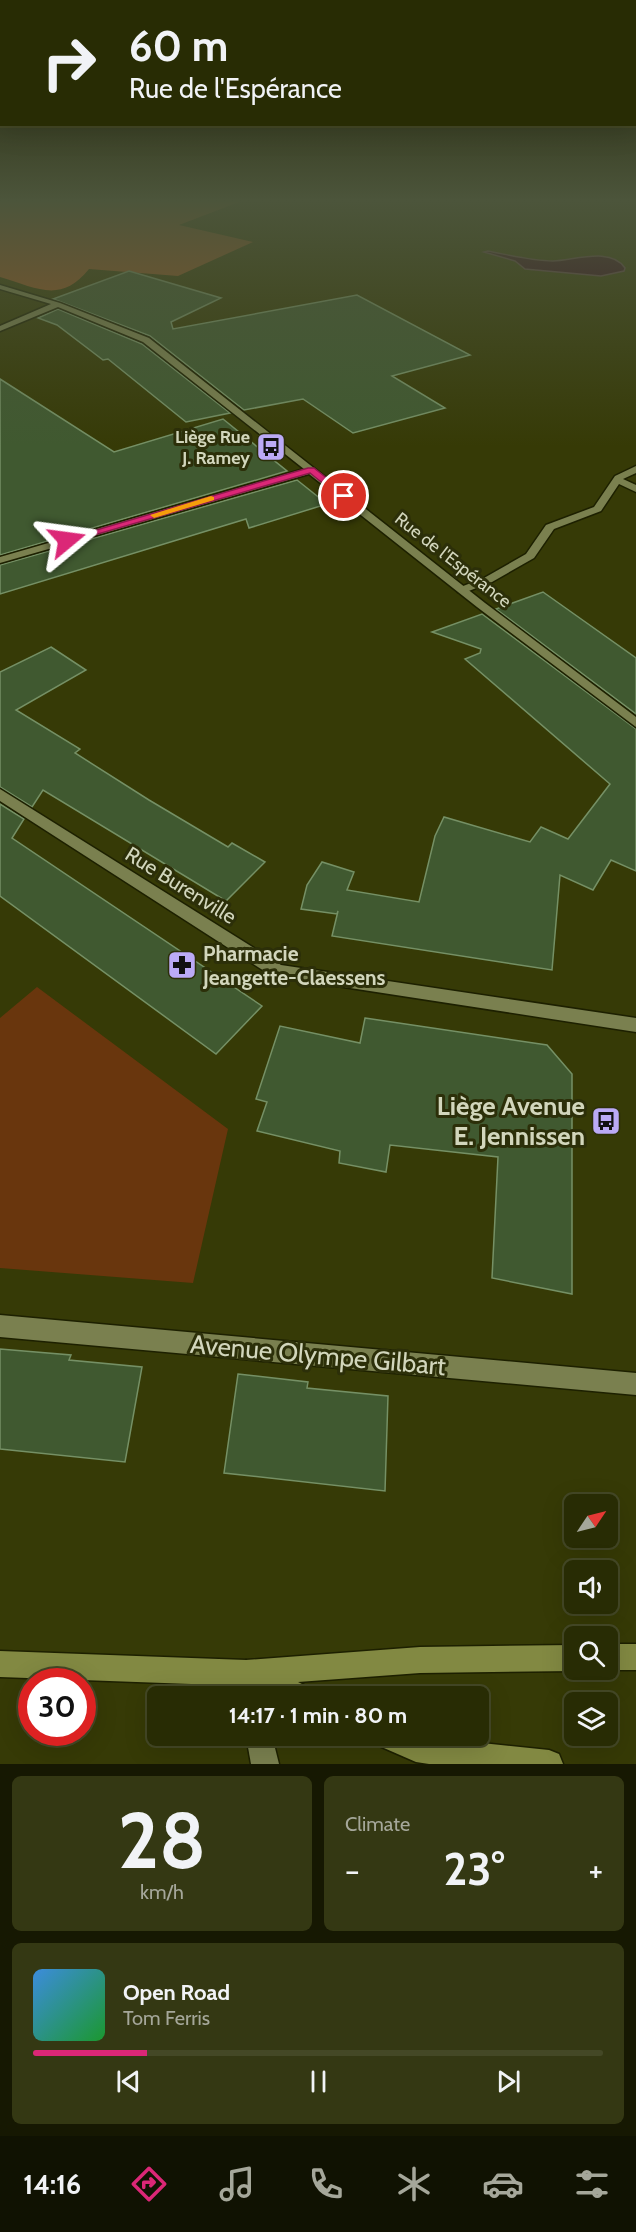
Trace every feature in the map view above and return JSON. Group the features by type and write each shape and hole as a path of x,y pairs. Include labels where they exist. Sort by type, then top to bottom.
{"street":[{"name":"Rue de l'Espérance","path":"0,287 58,304 146,340 462,590 636,723"},
{"path":"0,329 58,304"},
{"path":"462,590 488,580 530,556 550,527 598,509 617,480 636,469"},
{"path":"0,560 311,470"},
{"path":"617,480 636,489"},
{"name":"Rue Burenville","path":"0,794 278,971 636,1024"},
{"name":"Avenue Olympe Gilbart","path":"0,1326 636,1384"},
{"path":"618,1657 636,1657"},
{"path":"0,1665 248,1685 420,1660 564,1658"},
{"path":"261,1746 265,1764"},
{"path":"409,1746 416,1749 549,1764"}],"shaded area":[{"path":"13,281 77,281 58,290 37,289"},
{"path":"37,987 228,1129 193,1283 0,1268 0,1018"}],"building":[{"path":"101,281 164,281 221,298 171,322 173,329 357,295 470,355 392,376 445,408 353,433 303,399 244,410 150,336 53,299"},
{"path":"58,309 142,344 230,413 186,422 108,359 103,360 57,325 38,318"},
{"path":"0,379 114,452 223,419 287,471 0,555"},
{"path":"297,480 327,504 249,528 246,519 0,594 0,565"},
{"path":"543,592 636,658 636,714 496,609"},
{"path":"482,614 636,729 636,871 611,860 593,890 560,875 552,970 332,936 338,911 337,914 301,909 307,885 322,862 354,872 347,890 419,902 435,836 444,817 530,842 541,827 568,839 610,784 465,659 480,653 481,649 432,632"},
{"path":"51,647 86,670 16,710 80,749 75,753 149,800 228,847 232,843 265,862 226,901 43,790 32,807 0,787 0,672"},
{"path":"0,804 24,819 12,838 262,1006 216,1054 0,896"},
{"path":"365,1018 547,1045 572,1074 572,1294 492,1278 498,1157 390,1145 386,1172 339,1163 340,1151 257,1131 267,1102 256,1099 280,1026 360,1043"},
{"path":"0,1349 71,1355 69,1360 142,1367 125,1462 0,1449"},
{"path":"238,1374 308,1382 307,1388 388,1396 385,1491 224,1473"}],"slow traffic":[{"path":"154,515 211,499"}],"place":[{"name":"Liège Rue J. Ramey","path":"271,447"},
{"name":"Pharmacie Jeangette-Claessens","path":"182,965"},
{"name":"Liège Avenue E. Jennissen","path":"606,1121"}],"route":[{"path":"67,540 311,470 344,496"}]}
